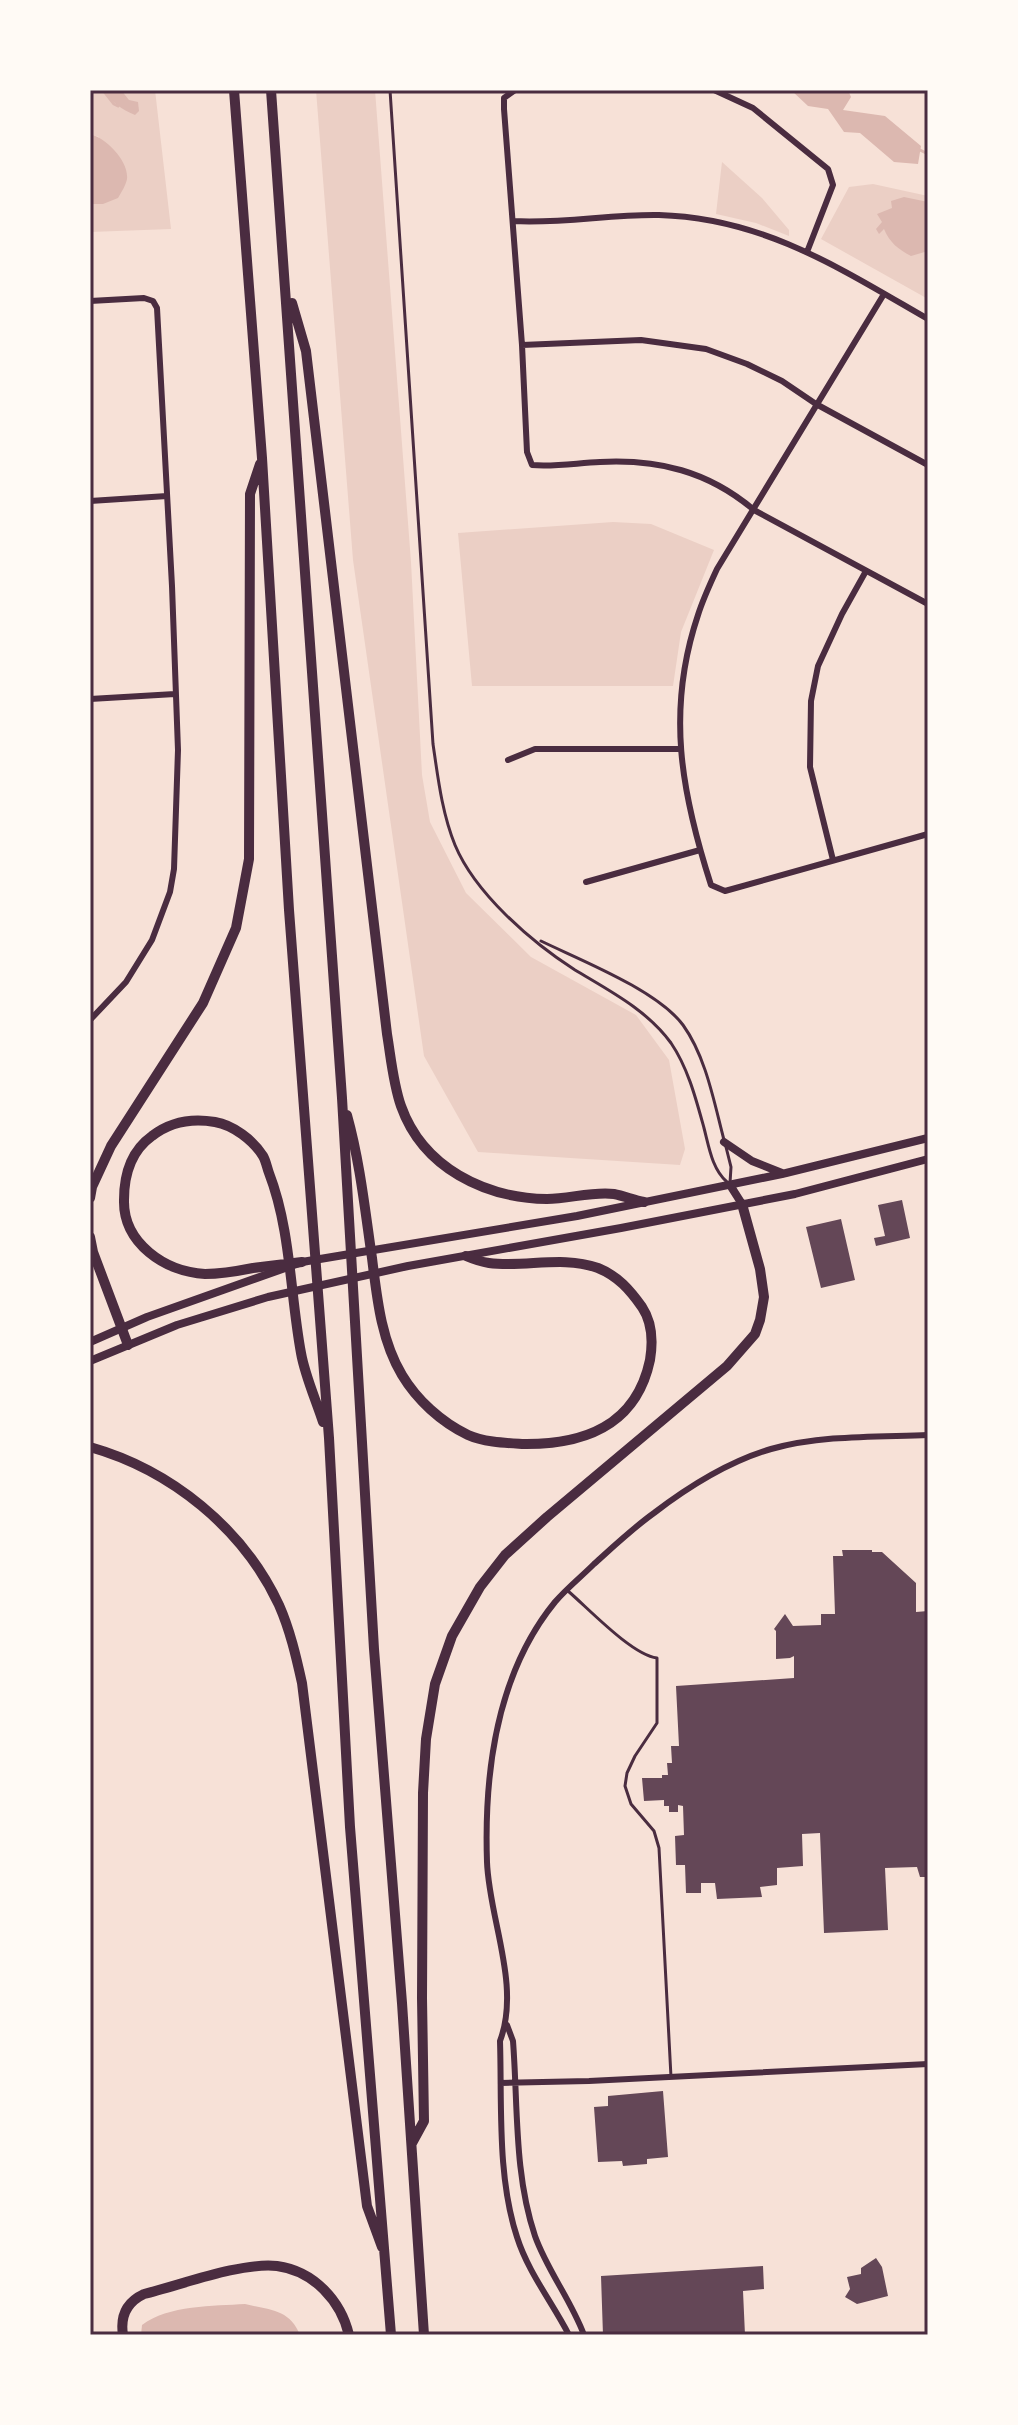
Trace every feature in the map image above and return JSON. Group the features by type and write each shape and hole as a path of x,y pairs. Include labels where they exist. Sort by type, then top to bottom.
{"highway":[{"path":"234,90 262,458 289,910 329,1438 350,1827 391,2335"},
{"path":"271,90 342,1098 374,1649 424,2335"},
{"path":"286,283 306,351 385,1019 394,1079 402,1108 426,1148 467,1182 521,1197 548,1199 612,1194 644,1202"},
{"path":"90,1198 111,1146 203,1003 236,928 249,859 250,494 262,458"},
{"path":"342,1098 357,1149 386,1341 402,1375 429,1409 470,1436 509,1444 551,1444 585,1436 612,1423 633,1403 646,1376 652,1347 648,1316 628,1287 598,1268 563,1261 489,1263 466,1256"},
{"path":"302,1262 256,1273 205,1274 179,1270 150,1254 137,1241 129,1226 124,1204 129,1165 142,1143 179,1121 204,1120 223,1124 241,1133 262,1156 277,1193 301,1355 329,1438"},
{"path":"411,2144 424,2121 423,1793 426,1739 440,1672 452,1636 480,1587 505,1555 727,1366 755,1334 764,1297 760,1269 742,1204"},
{"path":"90,1237 128,1345"},
{"path":"90,1447 147,1469 184,1492 219,1520 267,1583 287,1627 302,1683 367,2206 386,2260"},
{"path":"123,2335 121,2324 124,2313 136,2298 144,2294 237,2270 276,2266 295,2271 324,2289 338,2306 349,2335"}],"main road":[{"path":"302,1262 577,1216 782,1174 928,1138"},
{"path":"724,1142 752,1161 782,1174"},
{"path":"90,1361 177,1325 268,1297 408,1266 795,1194 928,1159"},
{"path":"730,1185 742,1204"},
{"path":"90,1342 256,1273"}],"street":[{"path":"515,90 504,98 527,452 532,465 628,461 654,463 693,473 734,495 754,510 928,604"},
{"path":"714,90 753,108 828,169 833,185 807,252"},
{"path":"513,221 658,215 702,218 749,229 793,244 928,319"},
{"path":"884,294 717,569 698,615 684,671 680,749 692,821 711,885 725,891 928,834"},
{"path":"90,301 144,298 153,301 157,308 178,750 174,869 170,892 140,962 126,982 90,1020"},
{"path":"522,345 641,340 706,349 782,381 816,404 928,465"},
{"path":"90,501 167,496"},
{"path":"833,860 810,767 811,701 818,666 866,571"},
{"path":"90,699 175,694"},
{"path":"508,760 535,749 680,749"},
{"path":"586,882 700,850"},
{"path":"584,2335 536,2240 525,2203 513,2041 507,2025 501,1942 487,1863 494,1743 506,1697 522,1655 553,1605 567,1589 634,1527 709,1476 769,1450 823,1438 928,1435"},
{"path":"507,2025 500,2041 510,2210 530,2267 569,2335"},
{"path":"501,2083 928,2064"}],"lane":[{"path":"390,90 433,744 449,827 462,859 490,899 564,963 635,1007 661,1029 688,1077 716,1170 730,1185"},
{"path":"534,938 649,996 682,1023 705,1074 731,1167 730,1185"},
{"path":"567,1589 633,1649 646,1657 657,1658 657,1723 635,1756 625,1786 637,1814 654,1831 659,1848 671,2077"}],"shaded area":[{"path":"90,90 155,90 171,229 90,232 90,204 103,204 99,137 90,134"},
{"path":"104,90 121,90 129,100 138,102 139,111 135,115 126,110"},
{"path":"316,90 375,90 411,562 422,775 430,822 466,893 531,957 636,1015 669,1060 685,1149 680,1165 478,1152 424,1056 353,560"},
{"path":"791,90 848,90 851,97 843,110 885,116 921,146 918,164 894,162 860,133 844,132 828,109 808,106"},
{"path":"90,134 115,151 127,172 118,198 103,204 90,204"},
{"path":"722,162 762,198 789,230 789,236 756,223 716,214"},
{"path":"873,184 928,196 928,299 821,239 849,187"},
{"path":"904,197 928,202 928,251 911,256 895,245 884,229 879,234 876,229 882,222 877,214 892,208 891,201"},
{"path":"613,522 651,524 714,550 681,632 673,686 472,686 458,533"},
{"path":"245,2304 285,2315 300,2335 141,2335 142,2325 178,2310"}],"building":[{"path":"902,1200 910,1238 876,1246 874,1238 885,1236 878,1205"},
{"path":"841,1219 855,1280 821,1288 806,1227"},
{"path":"842,1550 882,1552 916,1583 916,1612 928,1611 928,1877 920,1877 917,1867 885,1868 888,1930 824,1933 820,1833 802,1834 803,1866 777,1868 777,1885 760,1887 762,1897 717,1899 715,1883 701,1883 701,1893 686,1893 685,1865 676,1865 675,1836 684,1835 683,1806 678,1805 678,1812 669,1812 664,1800 644,1801 642,1778 668,1775 667,1763 672,1763 671,1746 679,1746 676,1686 794,1678 794,1656 776,1659 774,1629 785,1614 793,1626 821,1625 821,1614 835,1614 833,1556 843,1556"},
{"path":"663,2091 668,2157 647,2159 647,2164 623,2166 622,2161 598,2162 594,2107 608,2106 608,2096"},
{"path":"876,2258 882,2267 888,2296 857,2304 845,2297 850,2289 847,2277 861,2274 861,2268"},
{"path":"763,2266 764,2289 743,2291 745,2335 603,2335 601,2276"}],"waterway":[{"path":"103,90 118,106"},
{"path":"918,149 928,154"}]}
